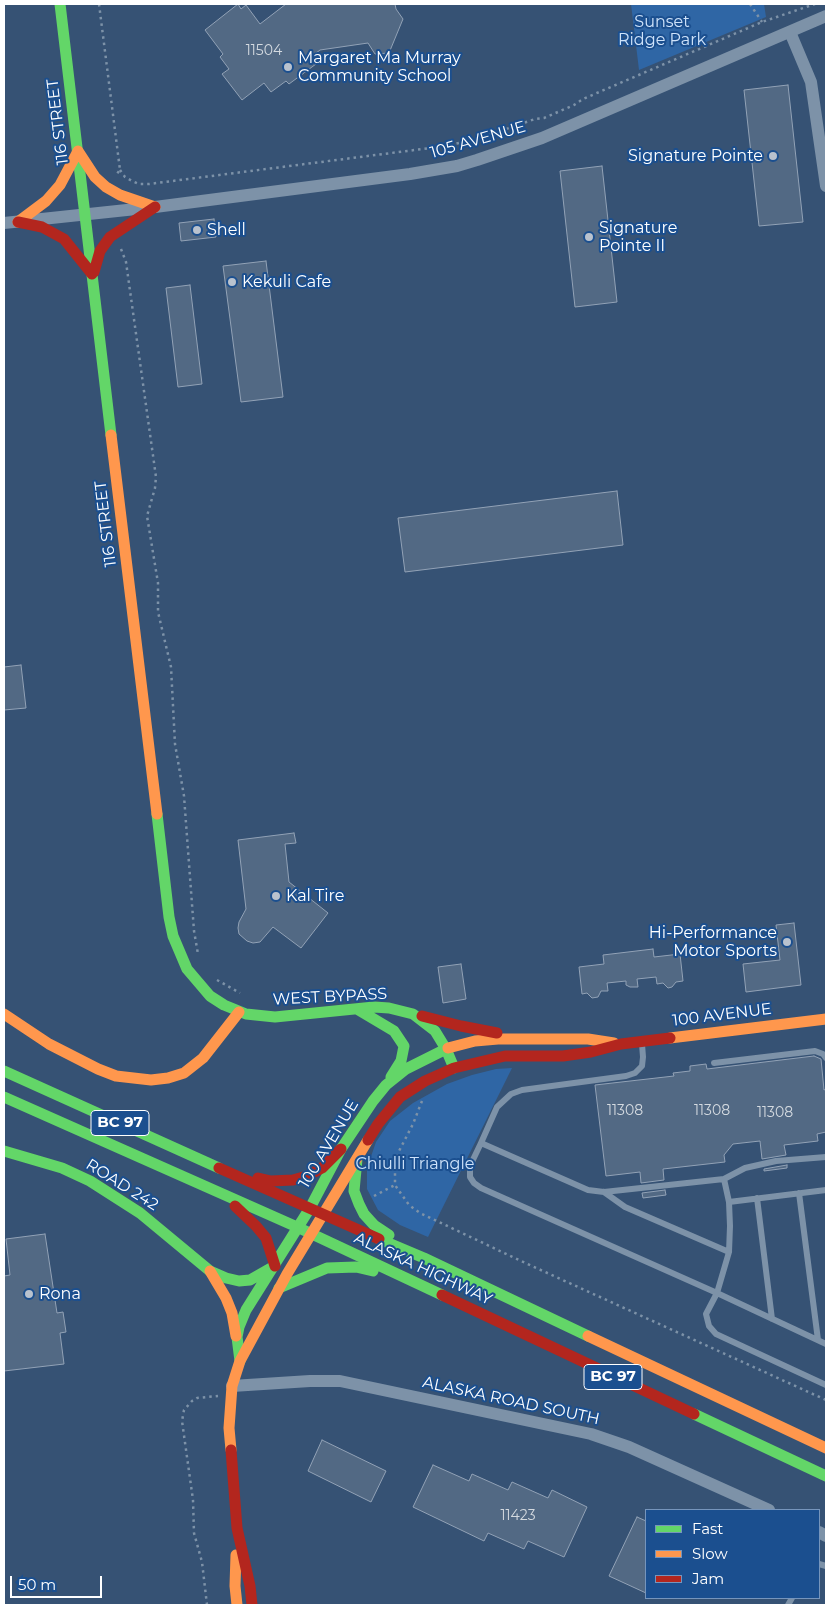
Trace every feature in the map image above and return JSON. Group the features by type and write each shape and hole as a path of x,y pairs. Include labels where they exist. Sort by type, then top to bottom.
{"main road":[{"name":"116 STREET","path":"60,4 173,936 180,956 198,984 210,996 239,1012"},
{"path":"18,222 46,201 60,185 78,151 95,177 106,186 120,195 156,207"},
{"path":"92,276 100,251 110,237 156,207"},
{"path":"18,222 42,226 64,239 92,276"},
{"path":"356,1008 394,1031 404,1046 401,1061 386,1085"},
{"name":"WEST BYPASS","path":"239,1012 276,1017 356,1008 389,1008 414,1014 435,1031 446,1049 454,1068"},
{"path":"4,1014 49,1044 98,1069 116,1076 152,1080 168,1078 194,1066 203,1058 239,1012"},
{"path":"414,1014 486,1031 533,1038"},
{"name":"100 AVENUE","path":"240,1361 279,1288 378,1124 400,1097 425,1081 454,1068 481,1060 505,1056 564,1056 591,1052 622,1044 826,1019"},
{"name":"100 AVENUE","path":"237,1337 246,1310 310,1208 341,1149 386,1085 418,1061 446,1049 475,1041 533,1038 588,1039 622,1044"},
{"name":"ALASKA HIGHWAY","path":"4,1071 424,1258 826,1448"},
{"name":"ALASKA HIGHWAY","path":"4,1096 311,1234 823,1474"},
{"path":"237,1175 271,1180 293,1180 307,1176 322,1168 341,1149"},
{"name":"ROAD 242","path":"4,1151 62,1168 90,1182 140,1213 210,1270 226,1278 239,1282 250,1280 275,1266"},
{"path":"357,1159 354,1191 364,1214 374,1225 424,1258"},
{"path":"223,1195 266,1238 275,1266"},
{"path":"279,1288 318,1271 341,1266 356,1267 400,1277"},
{"name":"ROAD 242","path":"210,1270 232,1313 240,1361"},
{"path":"237,1605 234,1586 237,1528 229,1428 231,1390 240,1361"},
{"path":"237,1528 250,1586 252,1605"}],"street":[{"name":"105 AVENUE","path":"4,223 156,207 447,168 542,138 826,16"},
{"path":"790,32 810,82 826,179"},
{"name":"ALASKA ROAD SOUTH","path":"231,1390 318,1381 340,1381 591,1434 629,1447 767,1509"}],"lane":[{"path":"642,1042 642,1066 635,1073 626,1076 522,1090 511,1094 497,1107 470,1166 470,1177 474,1183 482,1188 826,1344"},
{"path":"714,1063 815,1051 823,1054 826,1058"},
{"path":"481,1143 588,1190 604,1192 724,1179 745,1168 768,1163 826,1157"},
{"path":"724,1179 729,1202 728,1252 717,1293 706,1314 709,1326 716,1334 826,1385"},
{"path":"729,1202 826,1190"},
{"path":"604,1192 625,1207 728,1252"},
{"path":"799,1193 818,1340"},
{"path":"757,1198 772,1319"}],"path":[{"path":"99,4 120,170 125,177 139,184 423,150 480,138 544,118 583,99 762,22 815,4"},
{"path":"750,4 762,22"},
{"path":"106,186 120,170"},
{"path":"110,237 121,248 126,262 156,477 147,516 158,583 158,612 171,667 175,744 183,790 194,931 200,959"},
{"path":"215,979 240,993"},
{"path":"422,1100 413,1124 398,1153 395,1168 395,1185 409,1205 420,1213 521,1261 826,1400"},
{"path":"369,1199 395,1185"},
{"path":"206,1605 202,1562 194,1533 193,1500 182,1421 184,1410 196,1398 231,1390"}],"green space":[{"name":"Sunset Ridge Park","path":"631,4 764,4 766,17 639,70"},
{"name":"Chiulli Triangle","path":"512,1068 428,1237 400,1225 378,1210 367,1189 367,1168 376,1142 390,1121 413,1103 447,1084 496,1069"}],"building":[{"path":"238,4 241,9 246,5 260,24 286,4 395,4 403,19 389,53 375,54 368,43 320,50 311,57 316,64 289,84 286,81 271,92 264,83 242,100 222,74 229,69 220,57 223,54 205,30"},
{"name":"Signature Pointe","path":"788,85 803,222 759,226 744,90"},
{"name":"Signature Pointe II","path":"602,166 617,302 575,307 560,171"},
{"name":"Shell","path":"214,219 216,237 181,241 179,223"},
{"path":"266,261 283,397 241,402 223,266"},
{"name":"Shell","path":"190,285 202,384 178,387 166,288"},
{"path":"617,491 623,545 405,572 398,518"},
{"path":"21,665 26,708 4,710 4,667"},
{"name":"Kal Tire","path":"294,833 296,843 285,844 289,882 328,913 301,948 273,927 260,942 253,943 247,941 239,934 238,928 246,909 238,840"},
{"name":"Hi-Performance Motor Sports","path":"794,923 801,985 746,992 743,964 780,960 776,925"},
{"path":"653,949 654,957 680,954 683,981 676,982 672,987 668,988 663,983 657,984 656,977 637,979 638,987 626,985 626,981 607,983 608,991 601,991 598,997 592,998 587,993 582,994 579,967 604,964 603,955"},
{"path":"461,964 466,999 443,1003 438,967"},
{"path":"814,1056 821,1059 824,1090 826,1089 826,1132 817,1134 818,1141 784,1145 786,1155 762,1159 760,1141 733,1144 724,1155 725,1162 663,1169 664,1180 641,1183 640,1172 606,1176 595,1085 674,1076 673,1073 690,1071 690,1066 706,1064 707,1069"},
{"path":"787,1165 787,1168 764,1171 764,1169"},
{"path":"665,1190 666,1195 643,1198 642,1193"},
{"name":"Rona","path":"45,1234 57,1313 63,1312 66,1332 60,1333 64,1364 4,1371 4,1276 10,1275 6,1239"},
{"path":"322,1440 386,1471 371,1502 308,1471"},
{"path":"433,1465 469,1481 472,1474 508,1490 512,1482 548,1498 552,1490 587,1507 564,1557 528,1541 524,1549 488,1533 484,1541 413,1507"},
{"path":"637,1517 645,1521 645,1593 609,1576"}],"traffic: fast":[{"path":"60,4 111,435"},
{"path":"157,814 173,936 187,969 210,996 224,1005 246,1014 275,1017 374,1007 389,1008 413,1014 435,1031 446,1049 454,1068"},
{"path":"357,1009 394,1031 404,1046 401,1061 391,1077"},
{"path":"240,1361 237,1337 246,1310 310,1208 341,1149 386,1085 406,1069 448,1048"},
{"path":"4,1071 219,1168"},
{"path":"4,1097 297,1227 442,1295"},
{"path":"4,1151 62,1168 90,1181 140,1213 210,1271 239,1281 250,1280 271,1268"},
{"path":"357,1159 354,1191 359,1204 364,1214 374,1225 389,1235"},
{"path":"379,1239 424,1258 588,1336"},
{"path":"279,1288 327,1268 356,1267 373,1271"},
{"path":"694,1414 826,1476"}],"traffic: slow":[{"path":"18,222 46,201 60,185 78,151 95,177 106,187 120,195 155,207"},
{"path":"111,435 157,814"},
{"path":"4,1014 49,1044 98,1069 116,1076 151,1080 168,1078 184,1073 203,1058 239,1012"},
{"path":"670,1038 826,1019"},
{"path":"448,1048 475,1041 498,1039 588,1039 614,1043"},
{"path":"231,1450 229,1428 232,1386 240,1361 287,1274 368,1140"},
{"path":"210,1271 226,1298 232,1313 236,1336"},
{"path":"588,1336 826,1448"},
{"path":"236,1555 235,1586 237,1605"}],"traffic: jam":[{"path":"94,272 100,251 110,237 155,207"},
{"path":"18,222 42,227 64,239 92,274"},
{"path":"422,1016 497,1033"},
{"path":"368,1140 378,1124 400,1097 425,1081 454,1068 505,1056 563,1056 591,1052 621,1044 670,1038"},
{"path":"258,1178 271,1181 293,1180 307,1176 322,1168 341,1149"},
{"path":"219,1168 379,1239"},
{"path":"235,1206 266,1238 275,1266"},
{"path":"442,1295 694,1414"},
{"path":"231,1450 237,1528 250,1586 252,1605"}],"place":[{"name":"Margaret Ma Murray Community School","path":"288,67"},
{"name":"Signature Pointe","path":"773,156"},
{"name":"Shell","path":"197,230"},
{"name":"Signature Pointe II","path":"589,237"},
{"name":"Kekuli Cafe","path":"232,282"},
{"name":"Kal Tire","path":"276,896"},
{"name":"Hi-Performance Motor Sports","path":"787,942"},
{"name":"Rona","path":"29,1294"}]}
